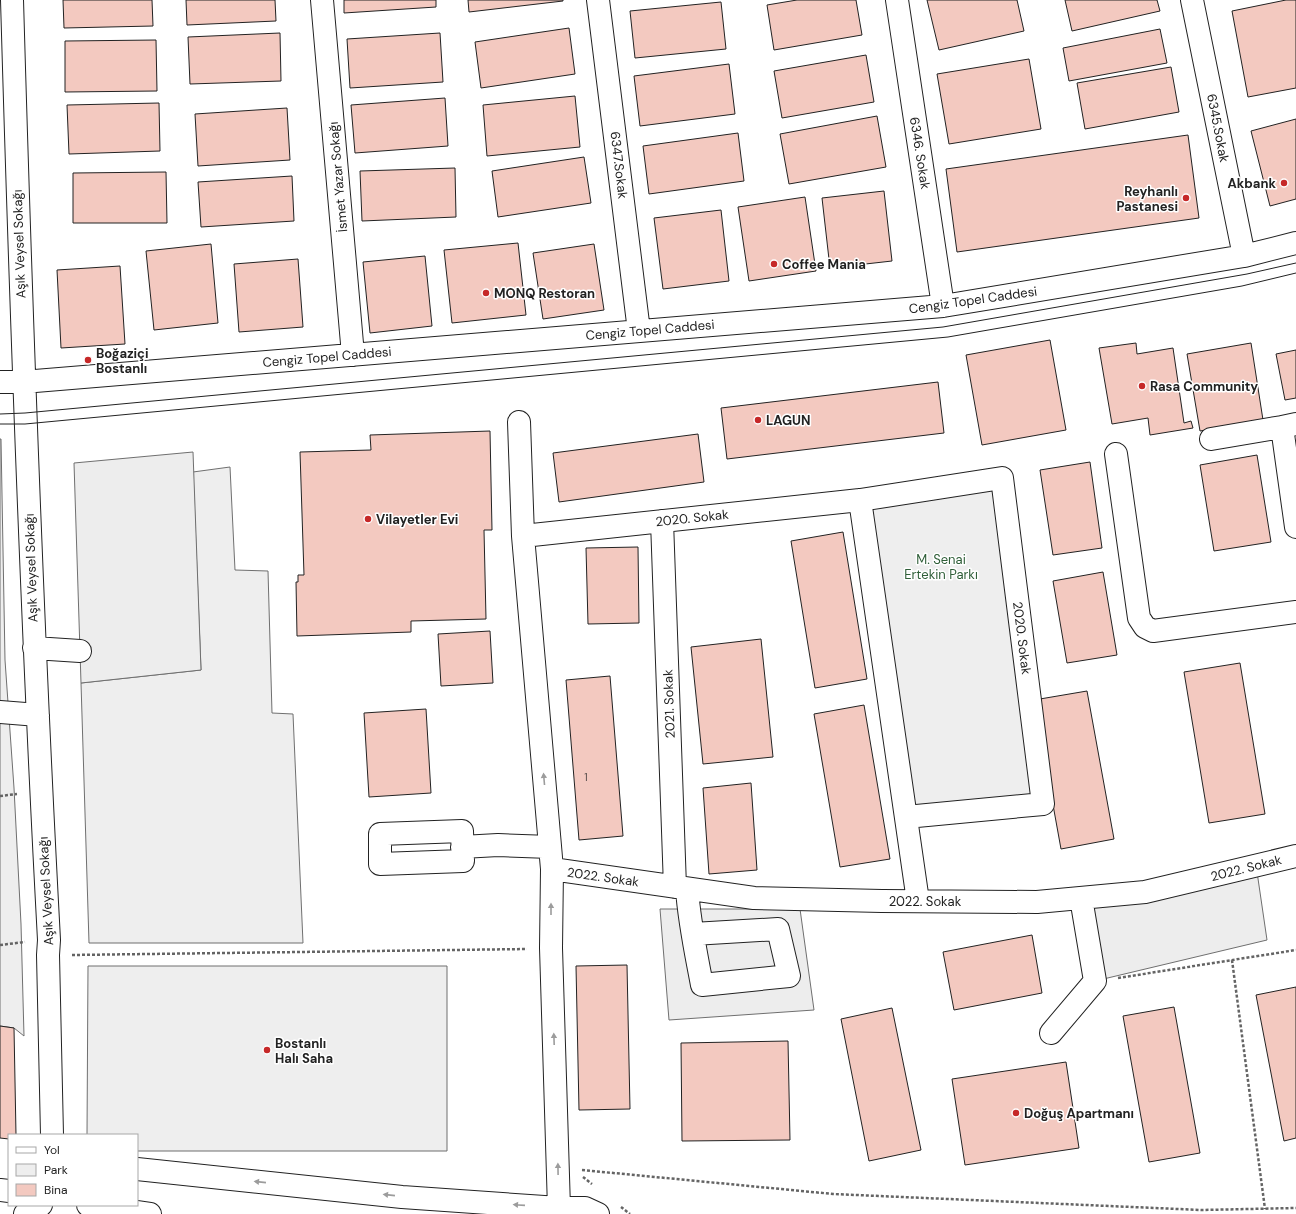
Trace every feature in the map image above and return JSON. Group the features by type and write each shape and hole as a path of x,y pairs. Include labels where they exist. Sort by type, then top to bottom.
{"street":[{"name":"Aşık Veysel Sokağı","path":"12,0 8,112 23,382 34,648 50,940 48,955 52,1134"},
{"name":"İsmet Yazar Sokağı","path":"322,0 353,355"},
{"name":"6347.Sokak","path":"598,0 639,331"},
{"name":"6346. Sokak","path":"897,0 943,306"},
{"name":"6345.Sokak","path":"1192,0 1244,256"},
{"name":"Cengiz Topel Caddesi","path":"0,382 23,382 943,306 1244,256 1296,243"},
{"name":"2022. Sokak","path":"520,422 524,536 552,869 551,948 559,1208"},
{"path":"1211,439 1289,426 1296,526"},
{"path":"1116,454 1139,618 1144,627 1153,631 1296,612"},
{"name":"2020. Sokak","path":"524,536 860,500 1002,478 1042,804 906,817"},
{"path":"860,500 918,901"},
{"name":"2021. Sokak","path":"662,521 681,888 688,909 692,934"},
{"path":"34,648 80,651"},
{"path":"0,712 38,715"},
{"path":"462,847 498,845 550,847"},
{"name":"2022. Sokak","path":"552,869 754,898 1037,902 1145,892 1296,856"},
{"path":"1051,1033 1095,981 1081,898"},
{"path":"138,1169 402,1197 559,1208 585,1208 598,1214"},
{"path":"25,1214 39,1206"},
{"path":"95,1206 150,1214"}],"path":[{"path":"48,955 551,948"},
{"path":"1095,981 1296,950"},
{"path":"1232,960 1265,1209"},
{"path":"581,1170 833,1194 1201,1210 1296,1208"}],"green space":[{"path":"0,439 5,660 14,788 21,924 24,1036 14,1028 0,1026"},
{"path":"230,467 235,570 268,571 272,713 293,714 303,943 89,943 81,683 201,670 193,472"},
{"name":"M. Senai Ertekin Parkı","path":"1002,478 1043,804 906,817 860,500"},
{"name":"Bostanlı Halı Saha","path":"88,966 447,966 447,1151 138,1151 138,1134 87,1134"}],"shaded area":[{"path":"193,452 201,670 81,683 74,463"},
{"path":"1256,865 1267,940 1095,981 1081,898"},
{"path":"660,909 800,909 814,1010 669,1020"}],"building":[{"path":"63,0 152,0 153,26 64,28"},
{"path":"186,0 275,0 276,21 187,25"},
{"path":"344,0 436,0 436,7 344,13"},
{"path":"468,0 563,0 563,1 469,12"},
{"path":"797,0 856,0 862,35 774,50 767,5"},
{"path":"927,0 1017,0 1024,31 939,50"},
{"path":"1065,0 1157,0 1160,11 1072,31"},
{"path":"1286,0 1296,0 1296,88 1248,97 1232,11"},
{"path":"721,2 726,49 635,58 630,11"},
{"path":"569,28 575,74 481,88 475,42"},
{"path":"1160,29 1167,63 1069,81 1063,48"},
{"path":"280,33 281,81 190,84 188,37"},
{"path":"440,33 443,82 350,88 347,39"},
{"path":"156,40 157,91 65,92 65,41"},
{"path":"866,55 874,102 782,118 774,71"},
{"path":"1029,59 1041,129 949,144 937,74"},
{"path":"729,64 735,114 640,126 634,76"},
{"path":"1171,67 1179,112 1085,129 1077,83"},
{"path":"575,96 580,147 487,156 483,105"},
{"path":"445,98 448,146 355,153 351,105"},
{"path":"159,103 160,151 69,154 67,105"},
{"path":"287,108 290,160 198,166 195,114"},
{"path":"877,116 886,167 789,184 780,134"},
{"path":"1296,119 1296,199 1270,206 1251,131"},
{"path":"738,133 744,181 649,194 643,146"},
{"path":"1188,135 1199,218 957,252 946,169"},
{"path":"584,157 591,203 498,217 492,171"},
{"path":"455,168 456,217 362,221 360,171"},
{"path":"166,172 167,223 73,223 73,173"},
{"path":"292,176 294,221 201,227 198,182"},
{"path":"884,191 892,261 830,268 822,198"},
{"path":"805,197 816,271 749,281 738,207"},
{"path":"721,210 729,281 663,289 654,218"},
{"path":"518,243 526,315 452,323 444,250"},
{"path":"211,244 218,323 154,330 146,251"},
{"path":"594,244 604,310 543,319 533,253"},
{"path":"425,256 432,326 370,333 363,262"},
{"path":"298,259 303,327 239,332 234,264"},
{"path":"120,266 125,344 61,348 57,270"},
{"path":"1050,340 1066,430 982,445 966,355"},
{"name":"Rasa Community","path":"1136,343 1137,354 1173,348 1184,423 1191,421 1193,428 1150,435 1148,418 1112,424 1099,348"},
{"path":"1251,343 1263,420 1200,431 1187,354"},
{"path":"1296,350 1296,398 1285,400 1276,354"},
{"path":"938,382 944,433 727,459 721,408"},
{"name":"Vilayetler Evi","path":"490,431 492,530 484,530 486,619 411,621 411,632 297,636 296,582 298,582 298,575 304,575 300,452 371,450 370,435"},
{"path":"698,434 704,482 559,502 553,453"},
{"path":"1257,455 1271,542 1214,551 1200,465"},
{"path":"1090,462 1102,548 1053,555 1040,470"},
{"path":"843,532 867,679 815,688 791,541"},
{"path":"638,547 639,623 588,624 586,548"},
{"path":"1103,572 1117,655 1067,663 1053,581"},
{"path":"490,631 493,683 441,686 438,634"},
{"path":"761,639 773,757 703,764 691,647"},
{"path":"1240,663 1265,814 1209,823 1184,672"},
{"path":"610,676 623,836 579,840 566,680"},
{"path":"1087,691 1114,839 1061,849 1034,700"},
{"path":"864,705 890,859 840,867 814,714"},
{"path":"426,709 431,793 369,797 364,713"},
{"path":"751,783 757,870 709,874 703,788"},
{"path":"1032,935 1042,993 954,1010 943,952"},
{"path":"627,965 630,1109 579,1110 576,966"},
{"path":"1296,987 1296,1138 1284,1141 1256,995"},
{"path":"1174,1007 1200,1153 1149,1162 1123,1016"},
{"path":"892,1008 921,1150 869,1161 841,1019"},
{"path":"0,1026 14,1028 16,1134 8,1134 8,1139 0,1138"},
{"path":"788,1041 790,1140 682,1141 681,1043"},
{"name":"Doğuş Apartmanı","path":"1066,1062 1079,1148 965,1165 952,1079"}],"tram line":[{"path":"0,414 25,413 943,327 1247,274 1296,263"},
{"path":"0,424 25,424 948,337 1242,286 1296,273"}],"place":[{"name":"Akbank","path":"1284,183"},
{"name":"Reyhanlı Pastanesi","path":"1186,198"},
{"name":"Coffee Mania","path":"774,264"},
{"name":"MONQ Restoran","path":"486,293"},
{"name":"Boğaziçi Bostanlı","path":"88,360"},
{"name":"Rasa Community","path":"1142,386"},
{"name":"LAGUN","path":"758,420"},
{"name":"Vilayetler Evi","path":"368,519"},
{"name":"Bostanlı Halı Saha","path":"267,1050"},
{"name":"Doğuş Apartmanı","path":"1016,1113"}]}
